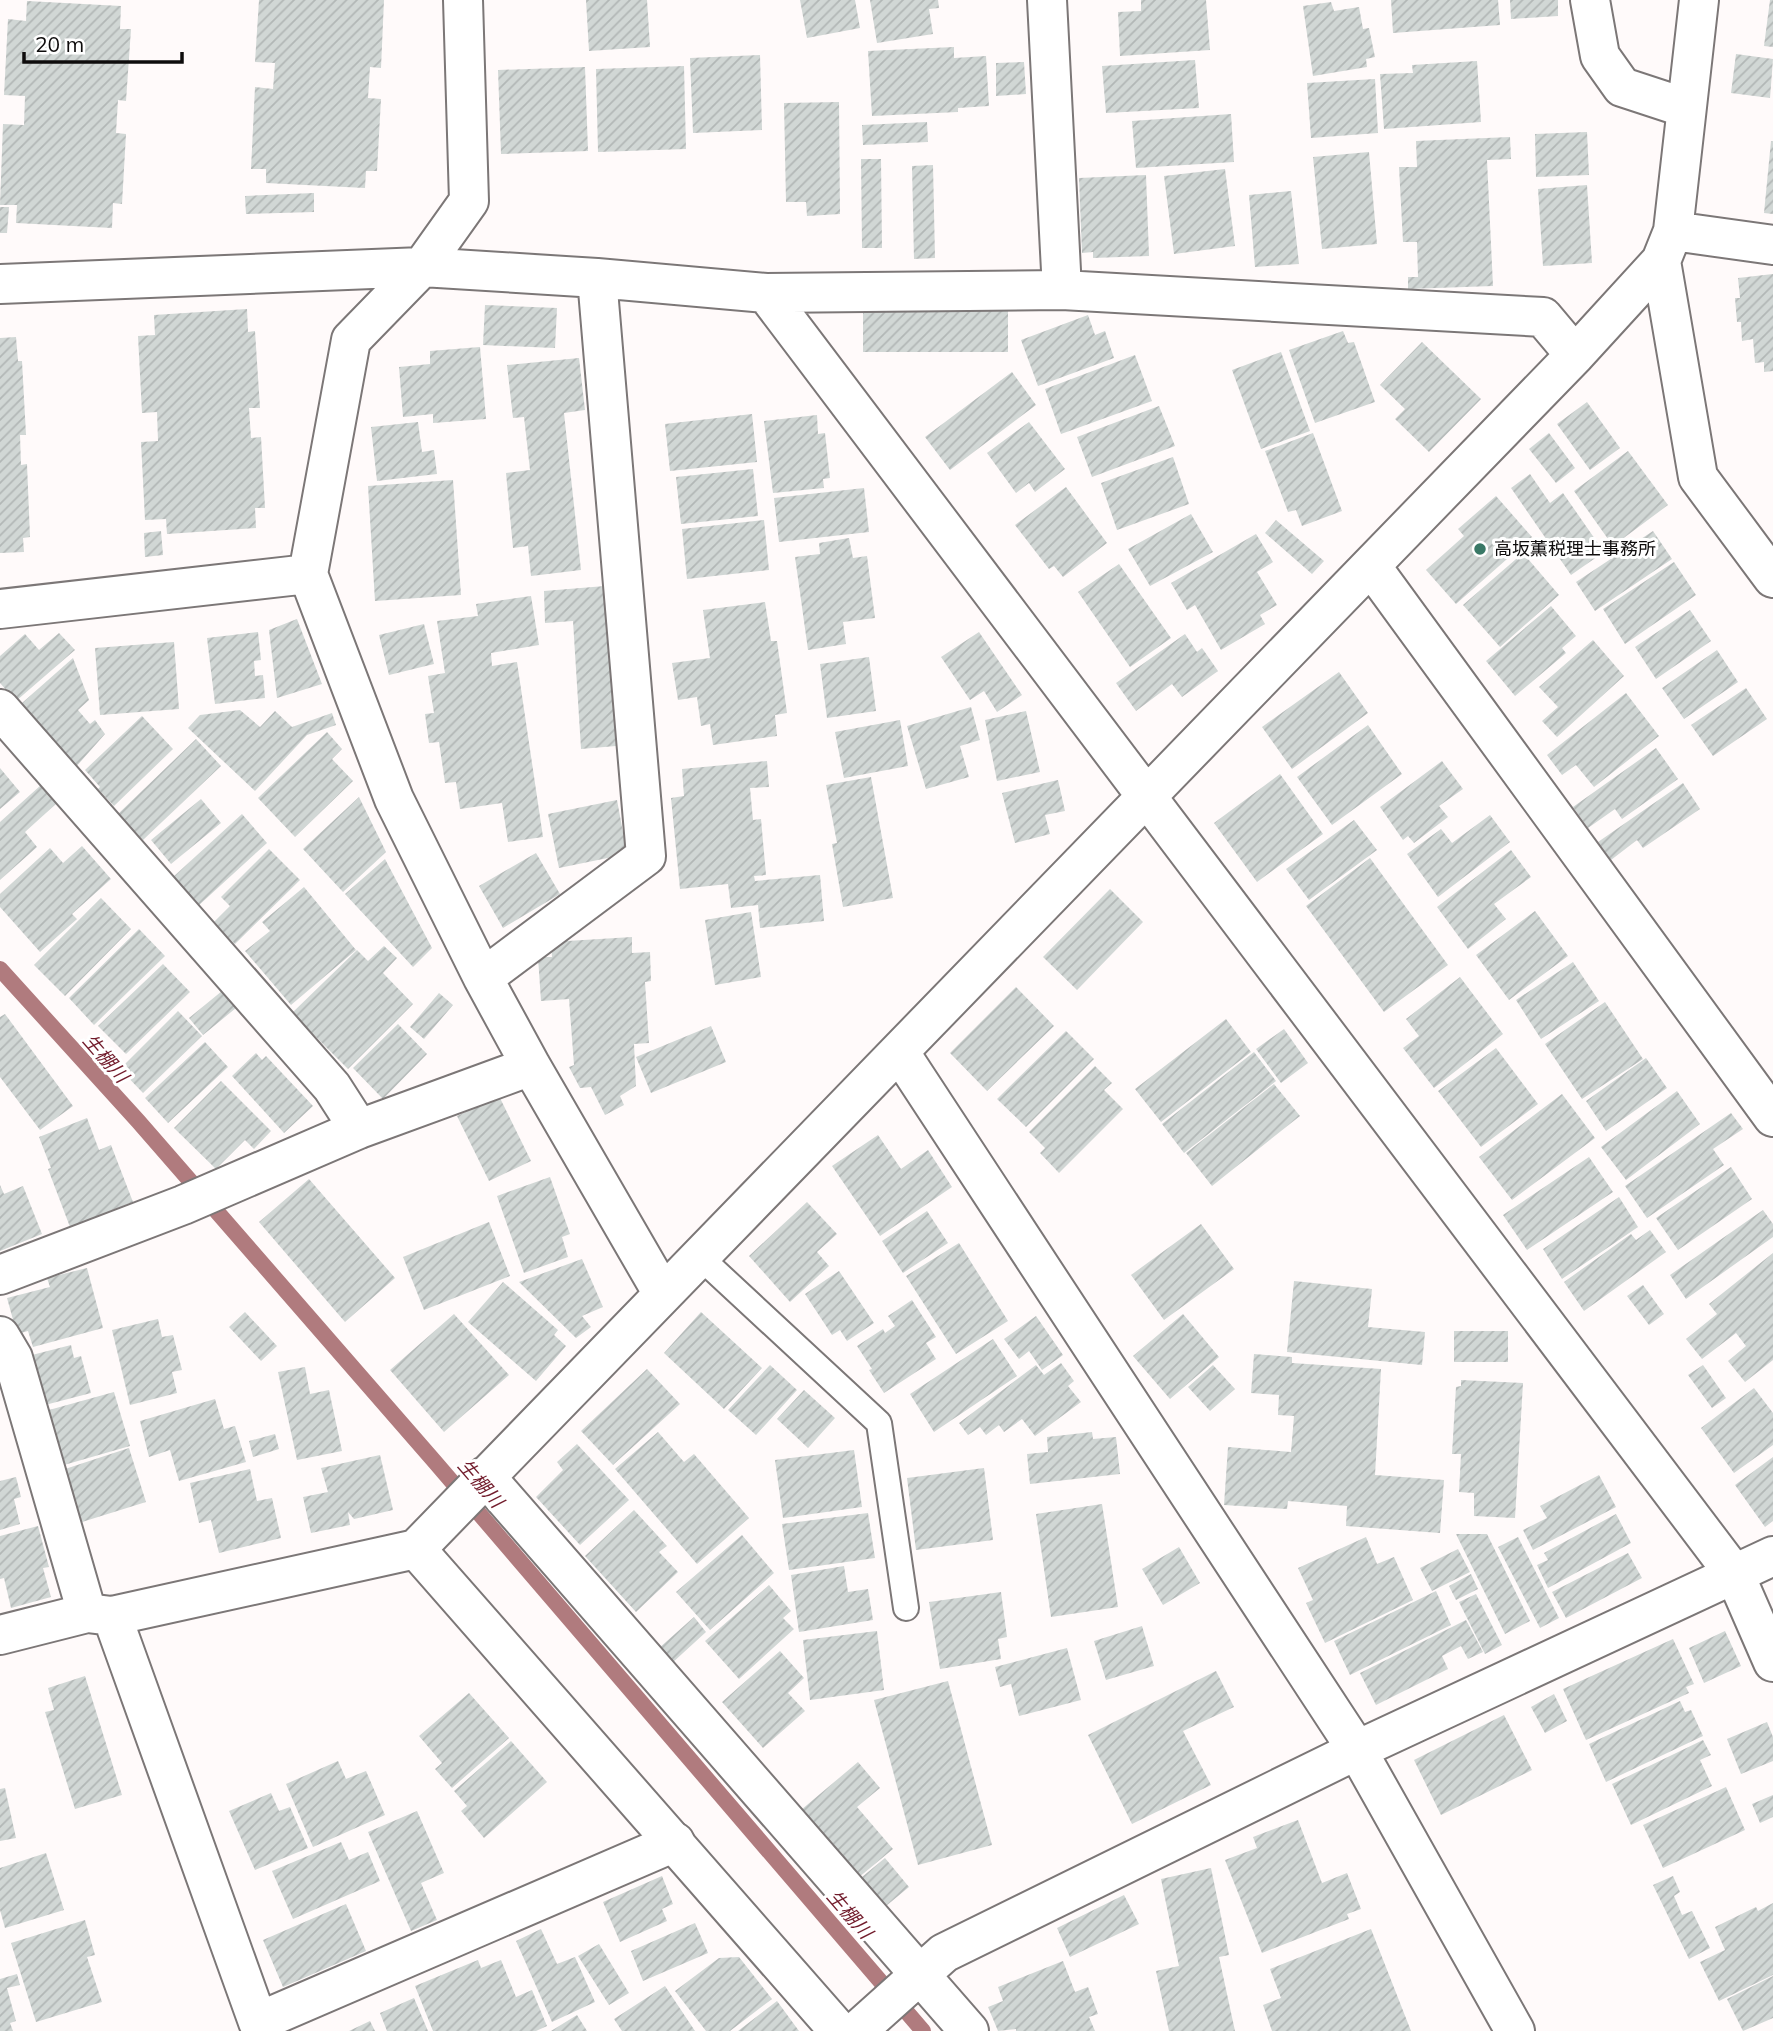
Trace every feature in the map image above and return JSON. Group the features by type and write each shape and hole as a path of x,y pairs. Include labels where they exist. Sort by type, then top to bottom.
{"street":[{"path":"463,0 469,201 422,267 351,341 309,574 394,799 483,978 663,1294"},
{"path":"1047,0 1062,290"},
{"path":"1590,0 1600,56 1622,88 1686,108"},
{"path":"1699,0 1667,246 1698,477 1773,578"},
{"path":"0,1635 415,1549 900,1053 1575,355 1667,246 1773,245"},
{"path":"0,284 422,267 597,278 766,293 1062,290 1543,317 1575,355"},
{"path":"483,978 646,856 597,278"},
{"path":"766,293 1735,1575 1773,1662"},
{"path":"1371,566 1773,1117"},
{"path":"0,609 309,574"},
{"path":"0,709 332,1087 359,1129"},
{"path":"900,1053 1357,1750 1516,2031"},
{"path":"0,1275 183,1205 359,1129 531,1066"},
{"path":"0,1336 13,1358 100,1614 260,2027 675,1842"},
{"path":"480,1481 905,1988 969,2031"},
{"path":"415,1549 839,2031"},
{"path":"857,2031 944,1953 1357,1750 1773,1556"}],"lane":[{"path":"700,1257 879,1423 906,1608"}],"building":[{"path":"259,0 384,0 381,68 370,67 368,98 381,99 377,171 366,171 365,188 266,183 266,169 251,169 255,87 273,89 275,63 255,62"},
{"path":"586,0 647,0 650,47 589,51"},
{"path":"800,0 855,0 860,28 807,38"},
{"path":"870,0 938,0 939,8 929,9 933,34 877,43"},
{"path":"1141,0 1206,0 1210,50 1120,56 1118,12 1141,11"},
{"path":"1391,0 1498,0 1500,25 1393,33"},
{"path":"1510,0 1558,0 1558,16 1511,19"},
{"path":"1770,0 1773,0 1773,47 1764,46"},
{"path":"27,1 121,6 120,29 131,29 126,101 118,100 116,133 126,134 122,204 113,203 112,228 16,223 17,205 0,205 3,124 24,125 25,96 4,95 8,19 26,21"},
{"path":"1331,2 1334,11 1359,7 1363,29 1369,28 1375,57 1366,59 1367,67 1313,76 1303,6"},
{"path":"954,47 954,58 986,56 989,106 958,108 958,112 872,116 868,51"},
{"path":"1736,54 1773,59 1770,98 1731,93"},
{"path":"760,55 762,130 693,133 690,58"},
{"path":"1195,60 1199,108 1106,113 1102,66"},
{"path":"1477,61 1481,122 1384,129 1380,74 1413,73 1412,65"},
{"path":"1024,62 1026,94 996,96 996,63"},
{"path":"684,66 686,149 598,152 596,69"},
{"path":"585,67 588,151 501,154 498,70"},
{"path":"1375,79 1378,133 1311,138 1307,83"},
{"path":"839,102 840,214 807,216 806,202 786,202 784,103"},
{"path":"1231,114 1234,162 1136,168 1132,121"},
{"path":"927,122 928,142 863,145 862,125"},
{"path":"1587,132 1589,175 1536,177 1535,134"},
{"path":"1510,137 1511,159 1487,160 1493,286 1408,289 1408,277 1418,277 1417,242 1403,242 1399,167 1417,167 1416,141"},
{"path":"1773,141 1773,214 1764,213"},
{"path":"1369,152 1377,244 1322,249 1313,157"},
{"path":"861,159 881,159 882,248 862,248"},
{"path":"933,165 935,258 914,259 912,166"},
{"path":"1225,169 1235,246 1174,254 1164,176"},
{"path":"1146,175 1149,256 1093,258 1093,252 1082,253 1079,178"},
{"path":"1587,185 1592,263 1543,266 1538,189"},
{"path":"1291,191 1299,264 1255,267 1249,195"},
{"path":"314,193 314,212 246,214 245,196"},
{"path":"0,207 9,207 7,233 0,233"},
{"path":"1773,274 1773,371 1764,372 1764,362 1755,363 1753,339 1742,341 1735,298 1740,298 1738,278"},
{"path":"485,305 557,308 555,348 483,345"},
{"path":"247,309 248,332 255,331 260,408 249,408 251,438 261,437 265,508 255,508 256,528 167,534 166,519 145,520 141,442 158,441 157,412 142,413 138,336 155,335 154,315"},
{"path":"863,309 1008,309 1008,352 863,352"},
{"path":"1088,315 1095,335 1105,331 1114,358 1038,386 1021,340"},
{"path":"1343,331 1348,343 1354,342 1375,402 1315,423 1289,350"},
{"path":"16,337 18,361 22,361 26,435 20,435 21,465 27,464 30,537 23,538 24,552 0,553 0,338"},
{"path":"1422,342 1481,399 1429,452 1395,419 1405,409 1380,385"},
{"path":"480,347 486,419 433,423 433,414 403,417 399,367 430,364 430,351"},
{"path":"1281,352 1310,431 1261,449 1232,370"},
{"path":"1135,355 1152,401 1061,434 1045,389"},
{"path":"579,358 585,410 564,413 581,570 531,576 528,546 513,548 506,473 530,470 524,417 513,418 507,365"},
{"path":"1012,372 1036,405 950,470 925,437"},
{"path":"1587,402 1620,448 1590,470 1557,424"},
{"path":"1159,406 1175,446 1092,477 1077,437"},
{"path":"752,414 757,462 670,471 665,424"},
{"path":"817,415 818,434 825,433 830,478 823,479 824,488 773,493 764,421"},
{"path":"418,422 422,452 434,450 437,474 377,481 371,427"},
{"path":"1029,422 1065,469 1035,492 1029,483 1016,493 987,453"},
{"path":"1313,433 1342,511 1302,526 1296,510 1288,512 1265,451"},
{"path":"1549,433 1575,468 1556,483 1529,449"},
{"path":"1628,451 1668,505 1613,546 1574,491"},
{"path":"1173,457 1189,504 1117,530 1101,483"},
{"path":"753,469 758,516 681,524 676,477"},
{"path":"1530,474 1550,503 1563,493 1604,552 1571,575 1511,488"},
{"path":"453,480 461,595 375,601 368,486"},
{"path":"1066,487 1107,543 1063,577 1054,566 1049,569 1015,525"},
{"path":"864,488 869,532 779,542 774,498"},
{"path":"1496,496 1532,537 1456,604 1426,570 1464,536 1458,529"},
{"path":"1191,514 1213,552 1150,586 1128,549"},
{"path":"764,520 769,570 687,579 682,529"},
{"path":"1276,520 1324,561 1312,574 1265,533"},
{"path":"161,531 163,555 145,557 144,533"},
{"path":"1653,531 1672,559 1595,611 1576,582"},
{"path":"1256,534 1273,562 1257,572 1277,605 1260,615 1265,624 1221,650 1195,605 1187,610 1171,583"},
{"path":"849,538 853,558 867,556 875,618 843,622 846,644 808,650 795,557 820,554 819,543"},
{"path":"1523,553 1559,595 1500,647 1463,605"},
{"path":"1674,562 1696,595 1625,644 1603,609"},
{"path":"1119,564 1171,638 1130,667 1078,592"},
{"path":"605,586 616,746 581,749 573,621 545,623 544,591"},
{"path":"531,596 539,645 491,653 492,666 517,662 543,837 508,842 502,803 460,809 456,782 445,783 439,742 429,743 425,714 434,713 428,676 445,673 437,621 478,616 476,604"},
{"path":"765,602 771,641 777,641 787,713 775,715 777,736 713,745 710,724 701,726 697,697 678,700 672,663 710,658 703,610"},
{"path":"1551,606 1576,636 1562,648 1566,653 1515,696 1486,661"},
{"path":"1690,610 1711,641 1656,679 1635,647"},
{"path":"297,619 322,684 277,698 269,630"},
{"path":"424,624 434,664 389,675 379,635"},
{"path":"258,632 261,660 254,661 255,676 263,675 265,698 215,704 207,638"},
{"path":"979,632 1022,695 997,712 984,691 970,700 941,657"},
{"path":"59,633 75,650 16,701 0,683 0,656 25,634 39,650"},
{"path":"1185,634 1197,652 1202,648 1218,671 1182,697 1172,684 1136,711 1116,683"},
{"path":"1593,640 1624,676 1557,737 1542,721 1558,707 1539,687"},
{"path":"174,642 179,709 100,715 95,648"},
{"path":"1717,650 1738,682 1684,719 1662,688"},
{"path":"869,657 876,711 827,718 820,664"},
{"path":"73,658 89,700 78,710 90,724 95,720 105,734 75,768 22,703"},
{"path":"1339,672 1368,713 1292,769 1262,727"},
{"path":"1746,688 1767,719 1713,756 1691,725"},
{"path":"1626,693 1659,736 1594,787 1576,765 1562,775 1547,755"},
{"path":"971,707 980,740 960,746 969,777 926,789 907,726"},
{"path":"240,710 260,727 275,711 292,727 332,713 336,725 307,735 255,791 188,728 200,715"},
{"path":"1026,711 1040,772 997,781 985,720"},
{"path":"142,716 173,749 114,806 85,770"},
{"path":"900,720 908,766 844,778 835,732"},
{"path":"1368,725 1402,774 1332,825 1297,777"},
{"path":"327,732 342,749 332,759 353,781 295,837 258,798"},
{"path":"196,739 221,766 143,840 118,814"},
{"path":"1656,748 1678,779 1622,819 1615,809 1588,828 1573,807"},
{"path":"767,761 769,787 750,788 753,820 761,819 766,875 754,876 755,881 820,875 824,921 760,928 758,905 731,908 728,884 680,889 671,798 684,796 682,769"},
{"path":"1442,761 1463,789 1439,806 1448,817 1414,843 1408,836 1403,840 1380,807"},
{"path":"0,768 20,792 0,809"},
{"path":"1280,774 1323,834 1257,882 1214,823"},
{"path":"871,777 893,898 843,907 832,844 837,843 826,785"},
{"path":"1058,780 1065,811 1045,815 1050,834 1015,843 1002,793"},
{"path":"1683,783 1700,809 1643,848 1637,840 1611,860 1598,842"},
{"path":"41,785 57,803 25,832 37,847 0,880 0,822"},
{"path":"359,797 386,852 343,892 303,849"},
{"path":"201,799 221,823 171,864 151,840"},
{"path":"617,800 627,854 559,868 548,814"},
{"path":"242,814 267,843 198,906 172,878"},
{"path":"1490,815 1510,842 1438,897 1407,854 1441,829 1452,843"},
{"path":"1354,820 1377,850 1309,900 1286,869"},
{"path":"82,846 111,879 72,914 77,919 40,952 0,907 0,894 50,848 63,863"},
{"path":"269,849 300,880 235,944 213,923 230,906 221,897"},
{"path":"1511,850 1531,877 1494,904 1506,919 1468,949 1437,907"},
{"path":"536,853 560,894 503,928 479,886"},
{"path":"1370,858 1448,965 1384,1012 1306,906"},
{"path":"385,859 432,948 413,967 345,894"},
{"path":"304,887 356,950 291,1005 245,951 270,931 262,922"},
{"path":"1110,889 1143,922 1077,990 1043,957"},
{"path":"101,898 131,929 65,996 34,965"},
{"path":"1535,911 1568,956 1509,1000 1476,955"},
{"path":"751,912 761,977 715,985 705,920"},
{"path":"139,929 165,956 94,1025 69,998"},
{"path":"632,937 632,953 650,952 651,981 645,982 649,1043 634,1044 636,1086 620,1096 624,1105 605,1115 591,1087 580,1088 569,1067 574,1065 569,999 541,1001 538,957 552,957 551,942"},
{"path":"384,946 397,958 383,973 413,1004 348,1069 292,1013 357,950 368,961"},
{"path":"1573,962 1599,1001 1541,1039 1516,1000"},
{"path":"163,964 190,992 126,1054 98,1026"},
{"path":"1460,977 1503,1034 1434,1088 1403,1048 1419,1036 1406,1019"},
{"path":"1016,987 1054,1026 987,1091 950,1053"},
{"path":"222,991 236,1008 203,1035 189,1018"},
{"path":"439,993 453,1005 424,1039 410,1027"},
{"path":"1605,1002 1643,1059 1582,1099 1545,1044"},
{"path":"178,1011 202,1036 143,1093 120,1069"},
{"path":"5,1014 73,1106 40,1130 0,1077 0,1017"},
{"path":"1226,1019 1251,1052 1161,1122 1135,1089"},
{"path":"398,1024 427,1054 383,1099 353,1068"},
{"path":"711,1026 726,1062 651,1093 636,1057"},
{"path":"1284,1029 1308,1063 1281,1083 1256,1049"},
{"path":"1066,1031 1094,1059 1026,1127 997,1099"},
{"path":"205,1042 228,1067 168,1123 145,1098"},
{"path":"1496,1048 1538,1104 1481,1147 1438,1091"},
{"path":"1254,1052 1276,1081 1184,1153 1162,1124"},
{"path":"256,1053 262,1060 266,1056 313,1106 284,1133 232,1076"},
{"path":"1646,1058 1667,1088 1606,1131 1586,1101"},
{"path":"1095,1066 1112,1083 1104,1090 1123,1109 1059,1173 1040,1153 1045,1148 1029,1132"},
{"path":"221,1081 271,1131 254,1149 245,1140 216,1169 174,1128"},
{"path":"1274,1084 1300,1116 1212,1186 1186,1153"},
{"path":"1677,1091 1700,1124 1626,1180 1601,1147"},
{"path":"1562,1094 1595,1138 1512,1200 1479,1157"},
{"path":"499,1096 531,1161 489,1181 457,1116"},
{"path":"1731,1113 1743,1129 1713,1149 1724,1165 1647,1218 1625,1186"},
{"path":"87,1118 99,1150 111,1145 133,1202 70,1227 39,1137"},
{"path":"878,1135 901,1169 928,1150 952,1187 880,1236 832,1166"},
{"path":"1589,1157 1613,1192 1527,1250 1503,1215"},
{"path":"1731,1167 1752,1199 1678,1250 1656,1218"},
{"path":"550,1177 570,1234 562,1237 568,1257 524,1273 497,1196"},
{"path":"309,1179 395,1278 345,1322 259,1222"},
{"path":"0,1185 4,1194 23,1186 42,1234 0,1251"},
{"path":"1619,1197 1638,1227 1562,1279 1543,1249"},
{"path":"807,1202 837,1234 817,1252 829,1266 790,1302 749,1256"},
{"path":"1763,1210 1773,1224 1773,1237 1686,1299 1670,1275"},
{"path":"927,1211 948,1243 903,1273 882,1241"},
{"path":"489,1222 510,1276 424,1310 403,1257"},
{"path":"1201,1224 1234,1269 1164,1320 1131,1275"},
{"path":"1650,1230 1666,1252 1584,1311 1564,1282 1631,1234 1636,1240"},
{"path":"959,1243 1008,1321 956,1354 906,1276"},
{"path":"1773,1253 1773,1360 1745,1382 1728,1361 1746,1346 1736,1333 1702,1359 1686,1339 1717,1314 1709,1304"},
{"path":"582,1259 603,1307 582,1316 591,1327 576,1338 519,1282"},
{"path":"87,1268 103,1328 33,1347 28,1331 17,1334 7,1298 50,1287 47,1278"},
{"path":"839,1271 874,1323 847,1341 840,1330 832,1335 805,1294"},
{"path":"1294,1281 1372,1289 1368,1327 1425,1332 1422,1365 1287,1352"},
{"path":"503,1282 558,1330 554,1335 566,1346 536,1381 468,1322"},
{"path":"1643,1285 1664,1314 1649,1325 1627,1296"},
{"path":"912,1300 936,1337 926,1343 936,1359 884,1393 857,1346 883,1329 885,1333 895,1326 888,1316"},
{"path":"245,1312 277,1346 261,1361 229,1327"},
{"path":"701,1312 762,1368 724,1409 664,1353"},
{"path":"454,1314 509,1375 444,1432 390,1370"},
{"path":"1183,1314 1219,1357 1170,1399 1133,1356"},
{"path":"1036,1316 1063,1355 1042,1370 1029,1351 1019,1359 1004,1339"},
{"path":"158,1319 162,1337 173,1335 182,1370 172,1372 177,1393 130,1405 112,1330"},
{"path":"1454,1331 1508,1331 1508,1362 1454,1362"},
{"path":"993,1339 1017,1376 934,1432 910,1394"},
{"path":"71,1345 74,1358 81,1356 91,1393 45,1405 32,1355"},
{"path":"1254,1354 1292,1357 1292,1363 1381,1369 1375,1475 1444,1480 1440,1533 1346,1526 1347,1506 1288,1501 1287,1509 1224,1505 1228,1447 1291,1452 1294,1416 1278,1415 1279,1395 1251,1393"},
{"path":"1061,1363 1074,1381 1068,1386 1081,1402 1035,1436 1022,1419 1004,1432 999,1425 986,1435 980,1427 968,1435 959,1423 1036,1365 1044,1375"},
{"path":"770,1365 797,1390 756,1435 728,1410"},
{"path":"1213,1365 1235,1389 1210,1411 1188,1387"},
{"path":"1703,1365 1726,1398 1712,1408 1688,1375"},
{"path":"305,1367 310,1394 329,1390 342,1451 297,1460 278,1372"},
{"path":"647,1369 680,1404 613,1465 581,1431"},
{"path":"1461,1380 1523,1383 1515,1518 1474,1516 1474,1493 1459,1492 1461,1454 1452,1454 1456,1387 1461,1386"},
{"path":"1754,1388 1773,1413 1773,1445 1734,1473 1701,1428"},
{"path":"804,1390 835,1418 808,1448 777,1419"},
{"path":"114,1392 130,1446 64,1465 49,1410"},
{"path":"215,1399 224,1429 235,1426 246,1462 179,1481 170,1450 149,1457 140,1421"},
{"path":"658,1432 684,1462 694,1454 749,1518 697,1564 615,1469"},
{"path":"1092,1432 1093,1439 1116,1437 1120,1474 1030,1484 1027,1454 1048,1452 1047,1437"},
{"path":"275,1434 279,1449 253,1457 249,1441"},
{"path":"577,1444 629,1500 580,1545 536,1497 563,1470 557,1462"},
{"path":"129,1448 146,1502 82,1522 65,1469"},
{"path":"854,1450 862,1507 783,1518 775,1460"},
{"path":"380,1455 393,1510 354,1519 348,1512 350,1525 311,1533 303,1497 328,1492 321,1468"},
{"path":"1773,1457 1773,1521 1765,1527 1735,1485"},
{"path":"984,1468 993,1540 916,1550 907,1478"},
{"path":"250,1469 257,1501 272,1498 281,1538 219,1553 211,1520 199,1523 190,1483"},
{"path":"1599,1475 1616,1507 1533,1550 1523,1530 1547,1518 1540,1506"},
{"path":"16,1477 21,1497 14,1499 20,1524 0,1530 0,1481"},
{"path":"1102,1504 1118,1607 1051,1617 1036,1514"},
{"path":"634,1510 667,1546 659,1552 678,1572 636,1612 585,1556"},
{"path":"868,1513 875,1558 789,1570 782,1524"},
{"path":"1616,1514 1631,1543 1548,1588 1537,1565 1548,1560 1544,1553"},
{"path":"38,1526 49,1567 43,1568 51,1597 11,1608 4,1578 0,1579 0,1536"},
{"path":"1456,1534 1487,1534 1530,1621 1505,1634"},
{"path":"742,1535 774,1573 710,1630 676,1592"},
{"path":"1366,1537 1377,1564 1394,1557 1413,1600 1325,1643 1306,1603 1313,1600 1298,1568"},
{"path":"1518,1537 1559,1618 1540,1628 1498,1547"},
{"path":"1179,1547 1200,1583 1163,1605 1142,1569"},
{"path":"1458,1549 1470,1572 1432,1591 1420,1568"},
{"path":"1628,1553 1642,1578 1566,1618 1552,1592"},
{"path":"844,1566 848,1592 868,1589 873,1620 799,1632 791,1575"},
{"path":"1471,1574 1478,1589 1456,1600 1449,1586"},
{"path":"769,1585 791,1611 783,1618 794,1629 739,1679 705,1641"},
{"path":"1436,1591 1451,1625 1350,1675 1334,1641"},
{"path":"1001,1592 1007,1637 998,1639 1001,1659 940,1669 929,1602"},
{"path":"1476,1594 1502,1645 1485,1654 1459,1602"},
{"path":"694,1617 706,1632 671,1664 658,1649"},
{"path":"1466,1620 1483,1652 1468,1659 1461,1646 1442,1656 1448,1669 1376,1705 1360,1673"},
{"path":"1142,1626 1154,1666 1106,1680 1094,1641"},
{"path":"877,1631 884,1690 810,1700 803,1640"},
{"path":"1725,1631 1741,1666 1704,1683 1689,1648"},
{"path":"1673,1639 1694,1684 1686,1687 1689,1693 1586,1740 1563,1689"},
{"path":"1067,1648 1081,1700 1019,1716 1011,1684 1000,1687 995,1667"},
{"path":"780,1651 804,1678 788,1693 805,1711 763,1748 722,1702"},
{"path":"1216,1671 1234,1707 1183,1731 1211,1785 1132,1824 1088,1735"},
{"path":"85,1676 122,1795 75,1809 45,1712 54,1710 48,1688"},
{"path":"948,1681 992,1845 918,1865 874,1700"},
{"path":"469,1693 509,1738 452,1788 435,1769 442,1763 419,1736"},
{"path":"1554,1694 1567,1721 1545,1733 1531,1707"},
{"path":"1680,1701 1685,1712 1691,1710 1703,1736 1606,1782 1589,1744"},
{"path":"1504,1715 1532,1770 1441,1815 1414,1760"},
{"path":"1767,1722 1773,1737 1773,1761 1741,1774 1727,1739"},
{"path":"1703,1740 1711,1755 1700,1760 1712,1786 1631,1825 1612,1784"},
{"path":"511,1741 547,1782 484,1838 461,1811 467,1806 454,1791"},
{"path":"338,1761 346,1779 366,1771 385,1815 313,1847 286,1784"},
{"path":"858,1762 880,1788 857,1807 893,1849 858,1878 801,1810"},
{"path":"1726,1787 1745,1830 1663,1868 1643,1825"},
{"path":"5,1788 16,1838 0,1841 0,1789"},
{"path":"271,1793 279,1811 290,1807 308,1848 255,1870 229,1811"},
{"path":"1773,1795 1773,1817 1760,1823 1752,1804"},
{"path":"417,1811 444,1873 421,1883 437,1920 411,1931 368,1832"},
{"path":"1298,1820 1322,1883 1347,1873 1361,1909 1347,1914 1349,1919 1262,1953 1225,1860 1257,1848 1253,1837"},
{"path":"341,1842 349,1860 368,1852 380,1881 293,1919 272,1871"},
{"path":"46,1853 64,1910 5,1928 0,1910 0,1868"},
{"path":"885,1858 909,1887 886,1906 862,1877"},
{"path":"1211,1868 1229,1955 1219,1957 1235,2031 1169,2031 1156,1971 1179,1966 1161,1879"},
{"path":"662,1876 673,1904 662,1909 667,1921 620,1942 603,1902"},
{"path":"1673,1876 1680,1892 1674,1896 1682,1915 1692,1911 1710,1948 1689,1959 1653,1885"},
{"path":"1124,1895 1139,1924 1070,1957 1057,1928"},
{"path":"1773,1903 1773,1975 1719,2001 1700,1962 1725,1950 1715,1927 1756,1907 1758,1911"},
{"path":"346,1904 366,1951 283,1987 263,1940"},
{"path":"85,1920 95,1955 87,1957 102,2002 36,2022 11,1943"},
{"path":"695,1923 708,1953 643,1981 631,1951"},
{"path":"541,1929 557,1964 575,1957 595,2002 552,2022 516,1941"},
{"path":"1371,1929 1411,2031 1272,2031 1263,2005 1281,1998 1270,1969"},
{"path":"599,1944 629,1993 609,2005 578,1956"},
{"path":"739,1957 772,1999 730,2031 706,2031 675,1991 719,1958"},
{"path":"478,1960 481,1968 501,1960 516,1997 532,1990 547,2026 536,2031 433,2031 415,1986"},
{"path":"1063,1961 1075,1992 1088,1987 1098,2014 1089,2017 1095,2031 998,2031 988,2007 1003,2001 998,1987"},
{"path":"17,1974 20,1985 7,1988 16,2021 10,2023 13,2031 0,2031 0,1979"},
{"path":"1773,1976 1773,2018 1743,2031 1727,1999"},
{"path":"665,1986 695,2031 622,2031 614,2019"},
{"path":"414,1998 428,2031 387,2031 380,2013"},
{"path":"777,2001 799,2031 738,2031"},
{"path":"577,2015 587,2031 551,2031"},
{"path":"370,2021 375,2031 349,2031"}],"waterway":[{"name":"生棚川","path":"0,969 138,1121 435,1462 923,2031"}],"place":[{"name":"高坂薫税理士事務所","path":"1480,549"}]}
